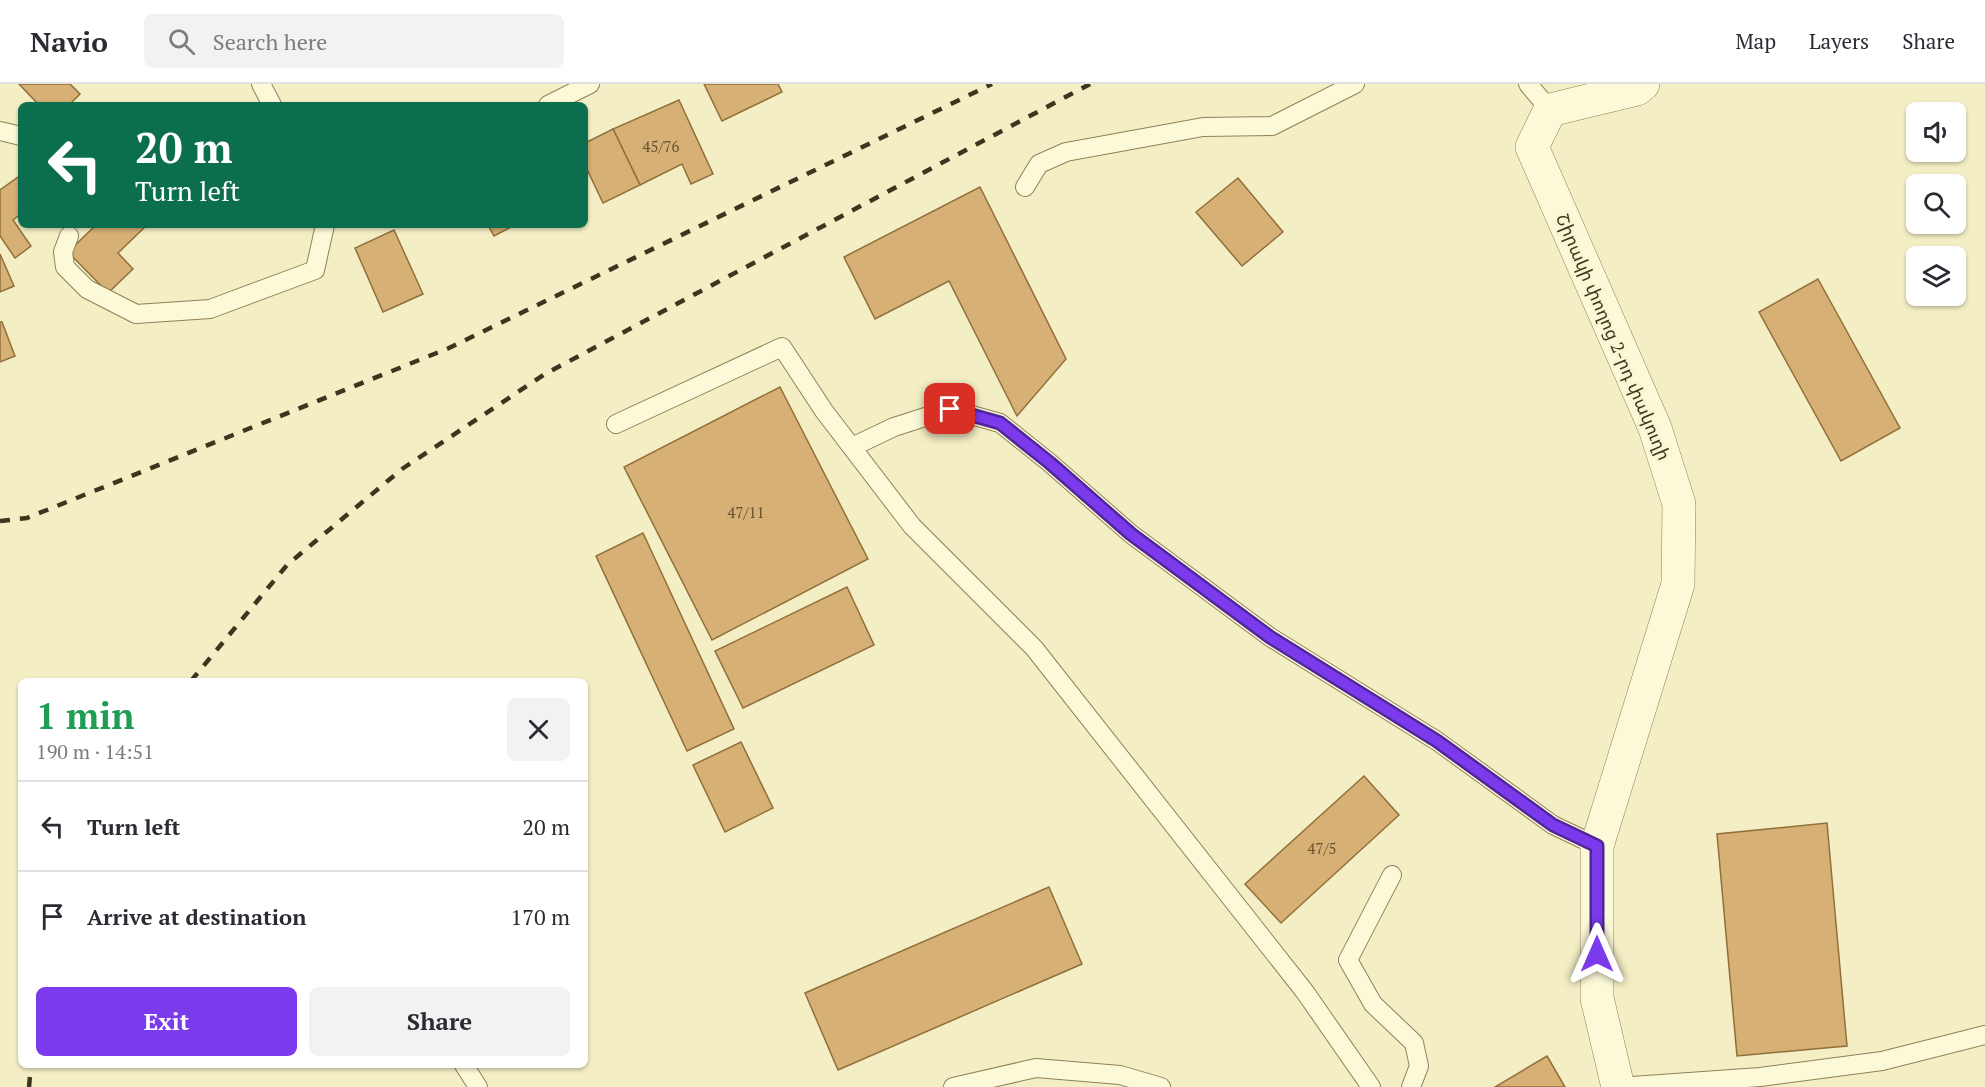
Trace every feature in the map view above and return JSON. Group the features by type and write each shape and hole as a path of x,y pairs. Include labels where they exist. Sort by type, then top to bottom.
{"street":[{"path":"1550,110 1637,89 1643,84"},
{"name":"Շիրակի փողոց 2-րդ փակուղի","path":"1550,110 1532,147 1655,428 1679,504 1678,584 1597,846 1597,998 1618,1087"}],"lane":[{"path":"261,84 270,102"},
{"path":"554,102 590,84"},
{"path":"1025,187 1039,164 1066,152 1203,127 1272,126 1354,84"},
{"path":"1528,84 1550,110"},
{"path":"0,131 18,135"},
{"path":"69,236 63,252 65,267 87,290 136,315 210,309 315,270 324,228"},
{"path":"616,424 782,347 824,411 912,526 1034,648 1305,992 1371,1087"},
{"path":"852,447 894,427 950,409 1000,423 1050,463 1131,534 1270,637 1437,741 1553,825 1597,846"},
{"path":"1392,875 1348,960 1374,1004 1414,1042 1419,1066 1412,1087"},
{"path":"1618,1087 1760,1077 1882,1061 1985,1035"},
{"path":"466,1068 478,1087"},
{"path":"953,1087 1036,1068 1120,1075 1161,1087"}],"building":[{"path":"19,84 70,84 80,94 72,102 36,102"},
{"path":"704,84 778,84 782,92 722,121"},
{"path":"679,100 713,174 691,184 682,164 640,185 613,129"},
{"path":"613,129 640,185 603,203 588,171 588,142"},
{"path":"18,177 18,216 13,220 31,246 15,258 0,236 0,190"},
{"path":"1238,178 1283,232 1242,266 1196,212"},
{"path":"980,187 1066,359 1017,416 949,281 875,319 844,257"},
{"path":"93,228 144,228 118,253 133,269 108,293 68,252"},
{"path":"490,228 509,228 494,236"},
{"path":"394,230 423,294 383,312 355,248"},
{"path":"0,254 14,286 0,292"},
{"path":"1818,279 1900,428 1841,461 1759,312"},
{"path":"0,322 2,322 15,356 0,362"},
{"path":"780,387 868,559 712,640 624,467"},
{"path":"643,533 734,729 687,751 596,556"},
{"path":"847,587 874,645 743,708 715,651"},
{"path":"741,742 773,808 725,832 693,765"},
{"path":"1364,776 1399,815 1281,923 1245,884"},
{"path":"1827,823 1847,1046 1737,1056 1717,834"},
{"path":"1049,887 1082,964 838,1070 805,993"},
{"path":"1547,1056 1565,1087 1495,1087"}],"railway":[{"path":"0,521 27,518 449,348 992,84"},
{"path":"193,678 287,565 402,469 545,374 1090,84"},
{"path":"29,1087 31,1068"}],"route":[{"path":"950,409 1000,423 1050,463 1131,534 1270,637 1437,741 1553,825 1597,846 1597,954"}]}
